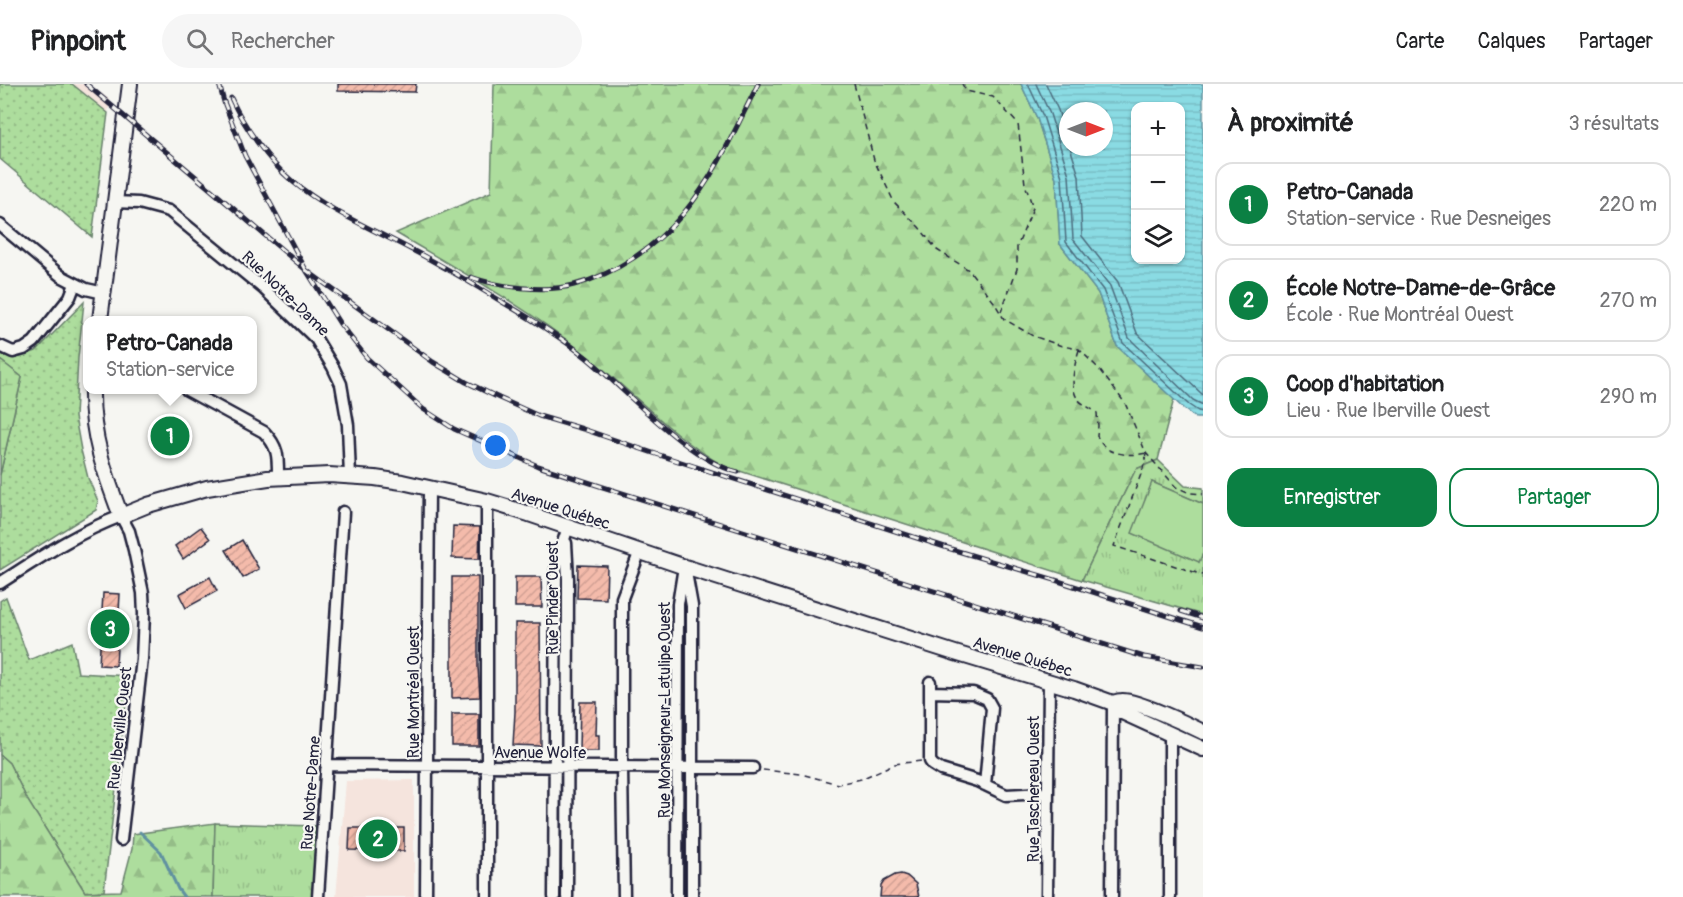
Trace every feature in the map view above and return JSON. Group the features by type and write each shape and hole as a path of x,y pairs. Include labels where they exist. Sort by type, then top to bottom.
{"main road":[{"path":"101,316 130,84"},
{"path":"92,394 95,436 103,467 121,516"},
{"name":"Avenue Québec","path":"121,516 148,505 207,488 278,478 329,475 375,478 429,488 487,501 685,567 1049,681 1113,703 1122,712 1203,749"},
{"name":"Avenue Québec","path":"1113,703 1124,700 1166,715 1203,732"}],"street":[{"name":"Rue Notre-Dame","path":"114,202 139,203 169,211 264,289 315,339 333,367 340,384 348,425 350,477"},
{"path":"0,225 61,276 86,289 104,293"},
{"path":"0,346 13,352 24,349 34,342 70,297 75,284"},
{"path":"194,394 264,432 275,446 278,478"},
{"name":"Rue Montréal Ouest","path":"426,897 429,488"},
{"path":"487,501 487,897"},
{"name":"Rue Notre-Dame","path":"318,897 343,512"},
{"name":"Avenue Québec","path":"0,583 93,526 121,516"},
{"name":"Rue Iberville Ouest","path":"121,516 129,531 134,550 143,593 144,614 142,659 121,840"},
{"name":"Rue Pinder Ouest","path":"554,897 556,571 568,527"},
{"name":"Rue Pinder Ouest","path":"567,897 568,579 565,550 568,527"},
{"path":"624,897 622,598 640,551"},
{"name":"Rue Monseigneur-Latulipe Ouest","path":"677,897 678,604 685,567"},
{"name":"Rue Monseigneur-Latulipe Ouest","path":"685,567 692,606 692,897"},
{"name":"Rue Taschereau Ouest","path":"1047,897 1049,681"},
{"path":"985,785 992,708 987,699 973,693 930,687 930,761 933,765 1006,795 1048,793"},
{"path":"1112,897 1113,703"},
{"path":"1170,734 1170,897"},
{"name":"Avenue Wolfe","path":"326,765 753,768"}],"path":[{"path":"854,84 874,160 894,202 919,227 937,250 969,270 1004,319 1033,336 1062,346 1080,349 1125,402 1146,453 1176,487 1190,493 1203,494"},
{"path":"963,84 966,91 993,97 1017,124 1024,184 1032,208 1017,247 1017,268 1000,312"},
{"path":"1080,349 1074,371 1075,391 1077,398 1097,413 1097,436 1100,442 1114,452 1138,456 1146,453"},
{"path":"1146,453 1143,469 1114,546 1203,575"},
{"path":"753,768 801,774 838,784 861,779 894,764 930,761"}],"shaded area":[{"path":"72,84 89,84 110,100 108,113"},
{"path":"414,780 414,897 336,897 346,781"}],"green space":[{"path":"0,84 72,84 108,113 92,237 0,159"},
{"path":"494,84 1021,84 1037,118 1056,178 1060,244 1098,293 1117,346 1174,399 1158,460 1136,469 1082,580 724,466 670,428 563,337 492,290 396,233 491,192"},
{"path":"84,302 75,417 88,478 98,501 96,510 0,570 0,475 22,377 0,360 0,354 16,358 36,351"},
{"path":"0,360 22,377 0,475"},
{"path":"1158,460 1185,486 1203,488 1203,504 1152,482 1199,562 1203,553 1203,615 1082,580 1136,469"},
{"path":"1152,482 1203,504 1203,553 1199,562 1132,533"},
{"path":"6,597 29,660 72,642 78,673 129,676 104,891 85,892 28,801 9,763 0,755 0,601"},
{"path":"0,755 9,763 28,801 85,892 121,891 132,849 133,834 215,823 213,897 0,897"},
{"path":"215,823 316,826 312,897 213,897"}],"water":[{"path":"1021,84 1203,84 1203,418 1196,418 1185,410 1117,346 1098,293 1060,244 1056,178 1037,118"}],"building":[{"path":"338,84 416,84 415,92 338,91"},
{"path":"453,526 480,527 479,559 452,558"},
{"path":"201,527 210,539 183,559 175,546"},
{"path":"242,540 259,569 243,578 226,550"},
{"path":"578,565 607,566 606,599 577,598"},
{"path":"210,577 217,591 186,608 179,594"},
{"path":"452,577 478,577 480,697 452,698"},
{"path":"515,577 541,577 542,607 515,607"},
{"path":"103,593 120,594 116,666 99,665"},
{"path":"515,623 540,623 541,746 513,745"},
{"path":"580,702 597,702 596,735 599,735 599,751 579,751"},
{"path":"452,714 479,714 479,746 452,746"},
{"path":"350,828 404,828 404,851 349,850"},
{"path":"901,874 916,884 919,897 880,897 884,881"}],"waterway":[{"path":"140,832 161,852 184,897"}],"railway":[{"path":"86,84 306,270 433,362 466,382 539,416 951,549 1203,627"},
{"path":"219,84 245,156 306,270 340,324 367,358 423,409 454,429 538,466 603,487 1144,657 1203,667"},
{"path":"471,277 495,284 549,289 590,280 634,258 672,226 695,199 724,151 758,84"},
{"path":"231,98 266,154 283,173 305,191 349,218 446,268 547,329 587,358 679,440 719,465 738,472"},
{"path":"1181,611 1203,618"}],"place":[{"name":"Petro-Canada","path":"170,436"},
{"name":"Coop d'habitation","path":"110,629"},
{"name":"École Notre-Dame-de-Grâce","path":"378,839"}]}
